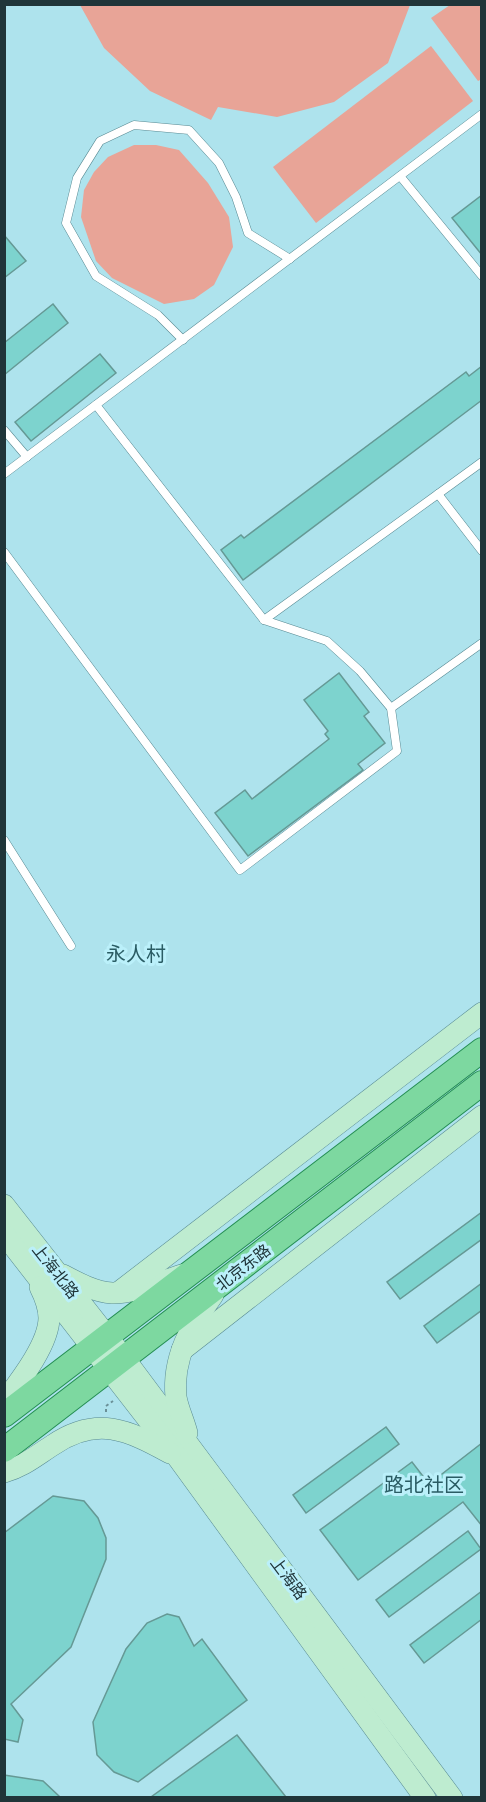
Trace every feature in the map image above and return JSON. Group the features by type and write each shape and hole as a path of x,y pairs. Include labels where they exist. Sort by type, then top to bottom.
{"main road":[{"path":"119,1292 482,1013"},
{"name":"北京东路","path":"4,1416 482,1050"},
{"name":"北京东路","path":"8,1467 118,1364 482,1083"},
{"name":"北京东路","path":"182,1350 482,1116"},
{"name":"上海北路","path":"4,1205 57,1272 101,1342"},
{"name":"上海北路","path":"4,1234 31,1267 101,1342"},
{"path":"4,1402 34,1358 46,1333 49,1320 47,1301 31,1267"},
{"path":"57,1272 83,1286 112,1293 137,1289 194,1271"},
{"path":"8,1467 69,1434 106,1427 134,1434 185,1453 177,1399 177,1365 195,1320 222,1283"},
{"name":"上海路","path":"101,1342 452,1797"},
{"path":"4,1380 34,1358"},
{"name":"上海路","path":"185,1453 425,1797"}],"lane":[{"path":"4,474 482,114"},
{"path":"183,340 158,315 96,276 66,224 76,178 100,141 134,125 189,130 219,162 236,197 248,233 290,259"},
{"path":"400,176 482,276"},
{"path":"4,552 240,870 397,751 391,708 360,671 327,641 264,620 96,405"},
{"path":"4,430 27,457"},
{"path":"264,620 482,462"},
{"path":"438,494 482,551"},
{"path":"391,708 482,643"},
{"path":"5,840 71,946"}],"shaded area":[{"path":"80,5 410,5 388,63 334,102 277,117 218,107 211,120 150,91 104,48"},
{"path":"450,5 481,5 482,79 478,81 431,18"},
{"path":"431,46 473,101 316,223 273,167"},
{"path":"134,145 156,145 179,150 208,183 229,217 233,247 214,285 194,299 164,304 112,278 96,261 81,217 84,190 94,172 108,157"}],"building":[{"path":"482,195 482,255 452,218"},
{"path":"4,235 26,261 4,278"},
{"path":"53,304 68,323 4,375 4,343"},
{"path":"100,354 116,373 31,441 15,422"},
{"path":"482,366 482,400 243,580 221,550 241,535 244,538 466,372 469,376"},
{"path":"339,673 369,712 364,716 385,743 358,764 363,770 248,856 215,813 245,790 252,799 329,739 325,734 328,731 304,700"},
{"path":"482,1212 482,1239 400,1299 387,1282"},
{"path":"482,1283 482,1310 437,1343 424,1326"},
{"path":"386,1427 399,1444 306,1513 293,1495"},
{"path":"482,1443 482,1526 463,1502 358,1580 320,1530 412,1462 429,1484"},
{"path":"53,1496 84,1501 98,1518 106,1538 106,1559 71,1647 11,1704 23,1720 18,1742 4,1739 4,1533"},
{"path":"468,1531 481,1549 389,1617 376,1600"},
{"path":"482,1591 482,1619 424,1663 410,1645"},
{"path":"167,1614 179,1617 194,1646 202,1639 247,1700 138,1782 114,1772 97,1755 93,1722 126,1649 147,1623"},
{"path":"237,1735 286,1797 151,1797"},
{"path":"4,1775 43,1781 60,1797 4,1797"}],"district":[{"name":"永人村","path":"136,954"},
{"name":"路北社区","path":"424,1485"}]}
